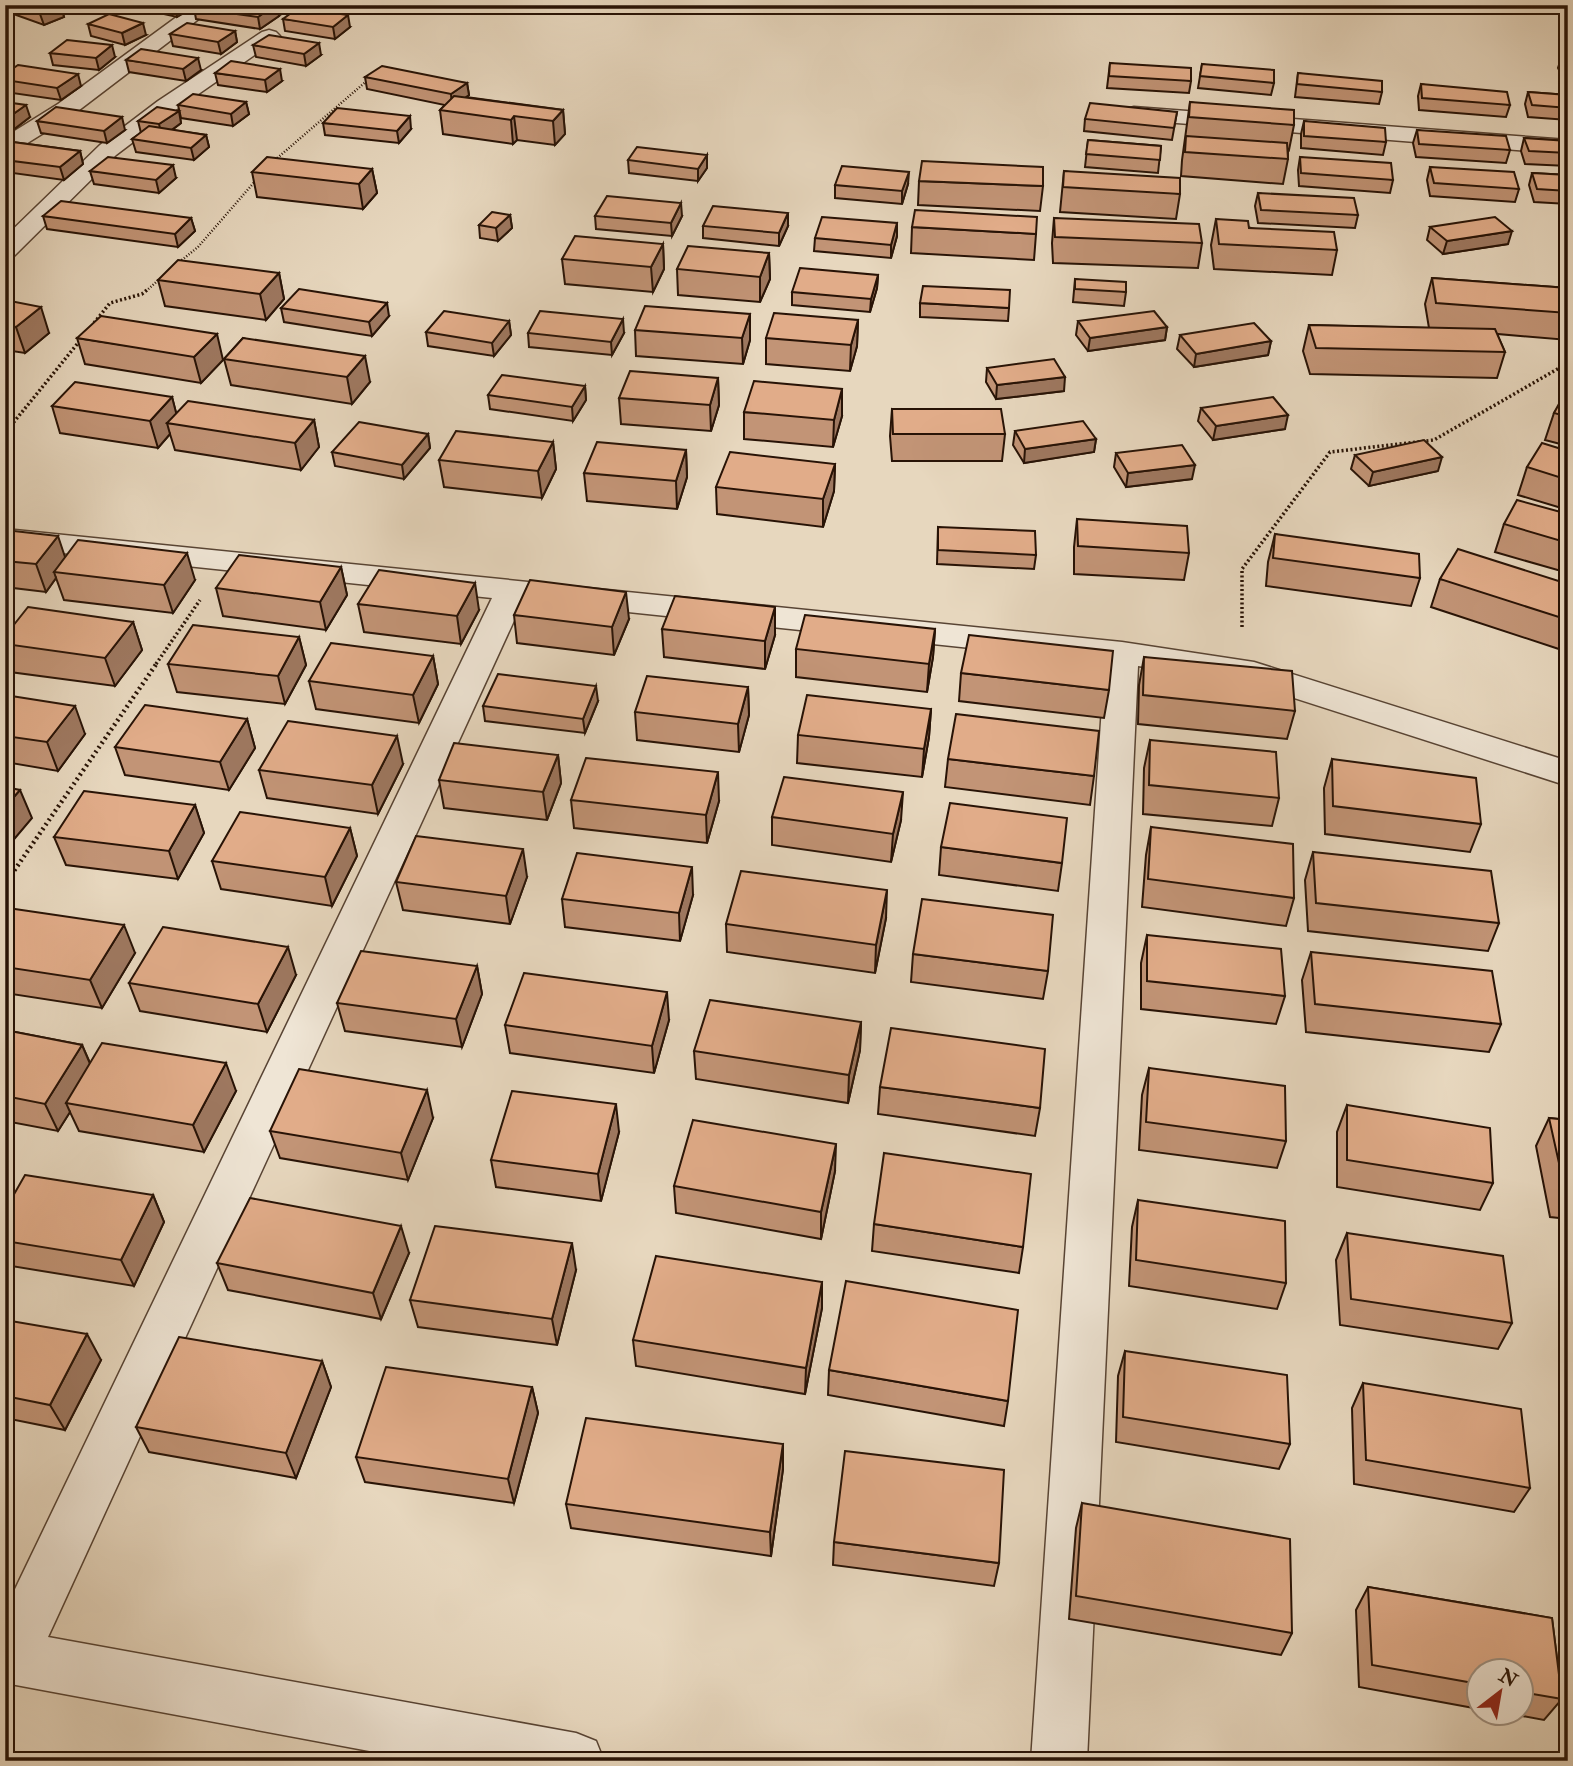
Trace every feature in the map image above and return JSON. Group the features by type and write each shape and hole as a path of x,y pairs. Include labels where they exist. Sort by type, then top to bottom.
{"street":[{"path":"5,147 66,109 207,5"},
{"path":"5,251 108,150 166,106 269,36"},
{"path":"1134,114 1568,147"},
{"path":"5,538 1122,653 1242,670 1568,774"},
{"path":"511,592 8,1657 576,1761"},
{"path":"1059,1761 1122,653"}],"path":[{"path":"273,162 373,75"},
{"path":"93,325 110,303 142,294 198,247 265,171"},
{"path":"5,433 84,335"},
{"path":"1242,670 1242,569 1330,452 1434,440 1568,363"},
{"path":"5,884 226,562"}],"building":[{"path":"17,5 60,5 61,6 40,14"},
{"path":"197,5 275,5 258,17 194,8"},
{"path":"298,8 348,15 333,27 283,19"},
{"path":"109,14 143,23 122,33 88,24"},
{"path":"187,23 235,31 218,42 170,34"},
{"path":"269,35 319,43 304,54 253,45"},
{"path":"67,40 112,45 96,58 50,53"},
{"path":"141,49 198,58 183,69 126,60"},
{"path":"231,61 280,69 265,80 215,73"},
{"path":"1110,63 1191,68 1191,81 1109,76"},
{"path":"1202,64 1274,70 1274,83 1200,76"},
{"path":"18,65 78,74 57,88 5,80 5,74"},
{"path":"382,66 467,83 451,94 365,77"},
{"path":"1298,73 1382,81 1382,92 1297,84"},
{"path":"1421,84 1507,92 1510,105 1422,98"},
{"path":"1528,92 1568,95 1568,108 1532,105"},
{"path":"193,94 246,102 231,114 178,105"},
{"path":"454,96 563,110 553,121 514,116 511,120 440,110"},
{"path":"5,102 26,105 5,117"},
{"path":"1190,102 1294,110 1294,125 1189,117"},
{"path":"1090,103 1177,112 1174,128 1085,119"},
{"path":"56,107 122,117 104,131 37,121"},
{"path":"157,107 179,111 159,124 138,121"},
{"path":"337,108 410,116 397,131 323,123"},
{"path":"1304,121 1385,128 1386,142 1304,136"},
{"path":"149,126 206,135 191,148 132,139"},
{"path":"1417,130 1506,136 1510,150 1419,144"},
{"path":"1186,136 1287,143 1288,159 1185,152"},
{"path":"1524,138 1568,141 1568,153 1529,151"},
{"path":"1088,140 1161,146 1160,160 1086,154"},
{"path":"5,141 80,151 60,167 5,160"},
{"path":"637,147 707,155 698,169 628,160"},
{"path":"108,157 173,165 156,180 90,171"},
{"path":"267,157 372,169 359,184 252,172"},
{"path":"1300,157 1391,163 1393,180 1301,173"},
{"path":"922,161 1043,167 1043,186 919,181"},
{"path":"842,166 909,172 902,191 835,185"},
{"path":"1430,167 1514,172 1519,189 1434,183"},
{"path":"1064,171 1180,178 1180,194 1063,187"},
{"path":"1532,173 1568,175 1568,191 1537,189"},
{"path":"1258,193 1354,198 1358,215 1261,210"},
{"path":"607,196 681,203 671,223 595,216"},
{"path":"61,201 191,218 175,234 43,216"},
{"path":"713,206 788,213 779,233 703,226"},
{"path":"915,210 1037,217 1036,234 912,227"},
{"path":"492,212 510,215 496,228 479,225"},
{"path":"822,217 897,223 891,245 815,238"},
{"path":"1495,217 1512,231 1447,241 1430,227"},
{"path":"1054,218 1199,224 1202,243 1055,237"},
{"path":"1216,219 1248,221 1249,228 1334,232 1337,250 1219,244"},
{"path":"575,236 663,244 651,267 562,259"},
{"path":"688,246 769,253 760,277 677,269"},
{"path":"178,260 279,273 260,294 158,280"},
{"path":"800,268 878,275 871,299 792,292"},
{"path":"1432,278 1568,288 1568,313 1436,303"},
{"path":"1075,279 1126,282 1126,292 1075,289"},
{"path":"923,286 1010,290 1009,308 920,303"},
{"path":"299,289 387,303 369,322 281,308"},
{"path":"5,300 41,307 16,327 5,325"},
{"path":"645,306 750,314 742,338 635,330"},
{"path":"444,311 509,321 492,343 426,332"},
{"path":"540,311 623,319 611,342 528,333"},
{"path":"1154,311 1167,327 1090,338 1078,321"},
{"path":"774,313 858,320 851,345 766,338"},
{"path":"101,316 217,334 194,357 77,338"},
{"path":"1254,323 1271,341 1196,354 1180,335"},
{"path":"1309,325 1495,329 1505,352 1316,348"},
{"path":"243,338 365,356 347,377 224,359"},
{"path":"1054,359 1065,377 997,385 987,368"},
{"path":"630,371 718,378 710,405 619,398"},
{"path":"502,375 585,386 572,407 488,395"},
{"path":"754,381 842,389 834,420 744,412"},
{"path":"75,382 172,397 150,421 52,406"},
{"path":"1565,393 1568,394 1568,417 1554,413"},
{"path":"1273,397 1288,415 1216,426 1201,408"},
{"path":"188,401 314,420 295,443 167,423"},
{"path":"892,409 1001,409 1005,434 893,434"},
{"path":"1083,421 1096,439 1025,449 1015,431"},
{"path":"359,422 428,434 402,465 332,452"},
{"path":"456,431 553,442 538,471 439,460"},
{"path":"1424,440 1442,457 1373,472 1355,455"},
{"path":"597,442 686,450 676,481 584,473"},
{"path":"1542,443 1568,451 1568,480 1527,467"},
{"path":"1182,445 1195,465 1128,473 1116,453"},
{"path":"730,452 835,464 823,499 716,487"},
{"path":"1517,500 1568,514 1568,543 1504,524"},
{"path":"1077,519 1187,526 1189,553 1078,546"},
{"path":"938,527 1035,531 1036,555 938,550"},
{"path":"5,530 58,536 36,564 5,561"},
{"path":"1275,534 1419,554 1420,578 1273,558"},
{"path":"78,540 187,553 164,585 54,572"},
{"path":"1458,549 1568,584 1568,620 1440,579"},
{"path":"239,555 341,567 320,602 216,588"},
{"path":"379,570 475,583 457,616 358,604"},
{"path":"530,580 626,592 612,627 514,615"},
{"path":"675,596 775,607 765,641 662,629"},
{"path":"28,607 133,622 105,658 5,644 5,636"},
{"path":"805,615 935,629 929,664 796,649"},
{"path":"193,625 299,637 278,676 168,664"},
{"path":"969,635 1113,651 1109,690 961,673"},
{"path":"331,643 433,656 413,695 309,681"},
{"path":"1144,657 1292,671 1295,711 1143,695"},
{"path":"498,674 596,686 583,719 483,706"},
{"path":"647,676 748,687 738,724 635,712"},
{"path":"5,695 75,706 47,742 5,736"},
{"path":"807,695 931,709 924,749 798,735"},
{"path":"145,705 247,719 220,762 115,747"},
{"path":"956,714 1099,731 1094,776 948,759"},
{"path":"288,721 397,736 372,785 259,770"},
{"path":"1150,740 1276,752 1279,798 1149,785"},
{"path":"454,743 558,755 543,792 439,780"},
{"path":"586,758 718,772 706,815 571,800"},
{"path":"1332,759 1476,778 1481,824 1333,806"},
{"path":"784,777 903,792 893,834 772,817"},
{"path":"5,787 20,790 5,807"},
{"path":"84,791 195,805 169,851 54,837"},
{"path":"950,803 1067,818 1062,863 941,847"},
{"path":"240,812 350,828 325,877 212,861"},
{"path":"1151,827 1293,844 1294,898 1148,879"},
{"path":"416,836 523,849 506,896 396,882"},
{"path":"1313,852 1491,871 1499,923 1316,903"},
{"path":"577,853 692,867 679,913 562,899"},
{"path":"741,871 887,890 876,945 726,924"},
{"path":"922,899 1053,915 1048,971 913,954"},
{"path":"8,908 124,925 90,980 5,967 5,913"},
{"path":"163,927 288,947 258,1004 129,983"},
{"path":"1147,935 1281,949 1285,996 1147,981"},
{"path":"361,951 477,966 456,1019 337,1003"},
{"path":"1311,952 1492,971 1501,1024 1315,1004"},
{"path":"524,973 667,992 652,1046 505,1025"},
{"path":"710,1000 861,1022 849,1075 694,1051"},
{"path":"891,1028 1045,1049 1040,1108 880,1087"},
{"path":"5,1030 82,1045 45,1104 5,1096"},
{"path":"102,1043 226,1063 193,1125 66,1103"},
{"path":"1149,1068 1285,1086 1286,1141 1146,1122"},
{"path":"299,1069 427,1090 401,1153 270,1131"},
{"path":"512,1091 616,1104 598,1174 491,1160"},
{"path":"1347,1105 1490,1128 1493,1183 1347,1160"},
{"path":"1549,1118 1568,1120 1568,1190 1565,1190"},
{"path":"693,1120 836,1144 821,1212 674,1186"},
{"path":"884,1153 1031,1174 1023,1247 874,1224"},
{"path":"25,1175 153,1195 121,1260 5,1241 5,1210"},
{"path":"250,1198 401,1226 373,1293 217,1263"},
{"path":"1138,1200 1285,1221 1286,1283 1136,1260"},
{"path":"435,1226 572,1243 552,1319 410,1300"},
{"path":"1347,1233 1503,1256 1512,1323 1351,1299"},
{"path":"656,1256 822,1282 806,1368 633,1340"},
{"path":"846,1281 1018,1310 1008,1401 829,1370"},
{"path":"5,1320 87,1334 50,1405 5,1396"},
{"path":"179,1337 322,1361 286,1453 136,1427"},
{"path":"1125,1351 1287,1375 1290,1444 1123,1417"},
{"path":"386,1367 532,1387 508,1479 356,1457"},
{"path":"1363,1383 1521,1409 1530,1488 1366,1460"},
{"path":"586,1418 783,1444 770,1532 566,1504"},
{"path":"845,1451 1004,1470 999,1563 834,1542"},
{"path":"1082,1503 1290,1539 1292,1633 1076,1596"},
{"path":"1368,1587 1552,1618 1562,1699 1534,1694 1534,1658 1464,1658 1464,1681 1372,1665"}]}
